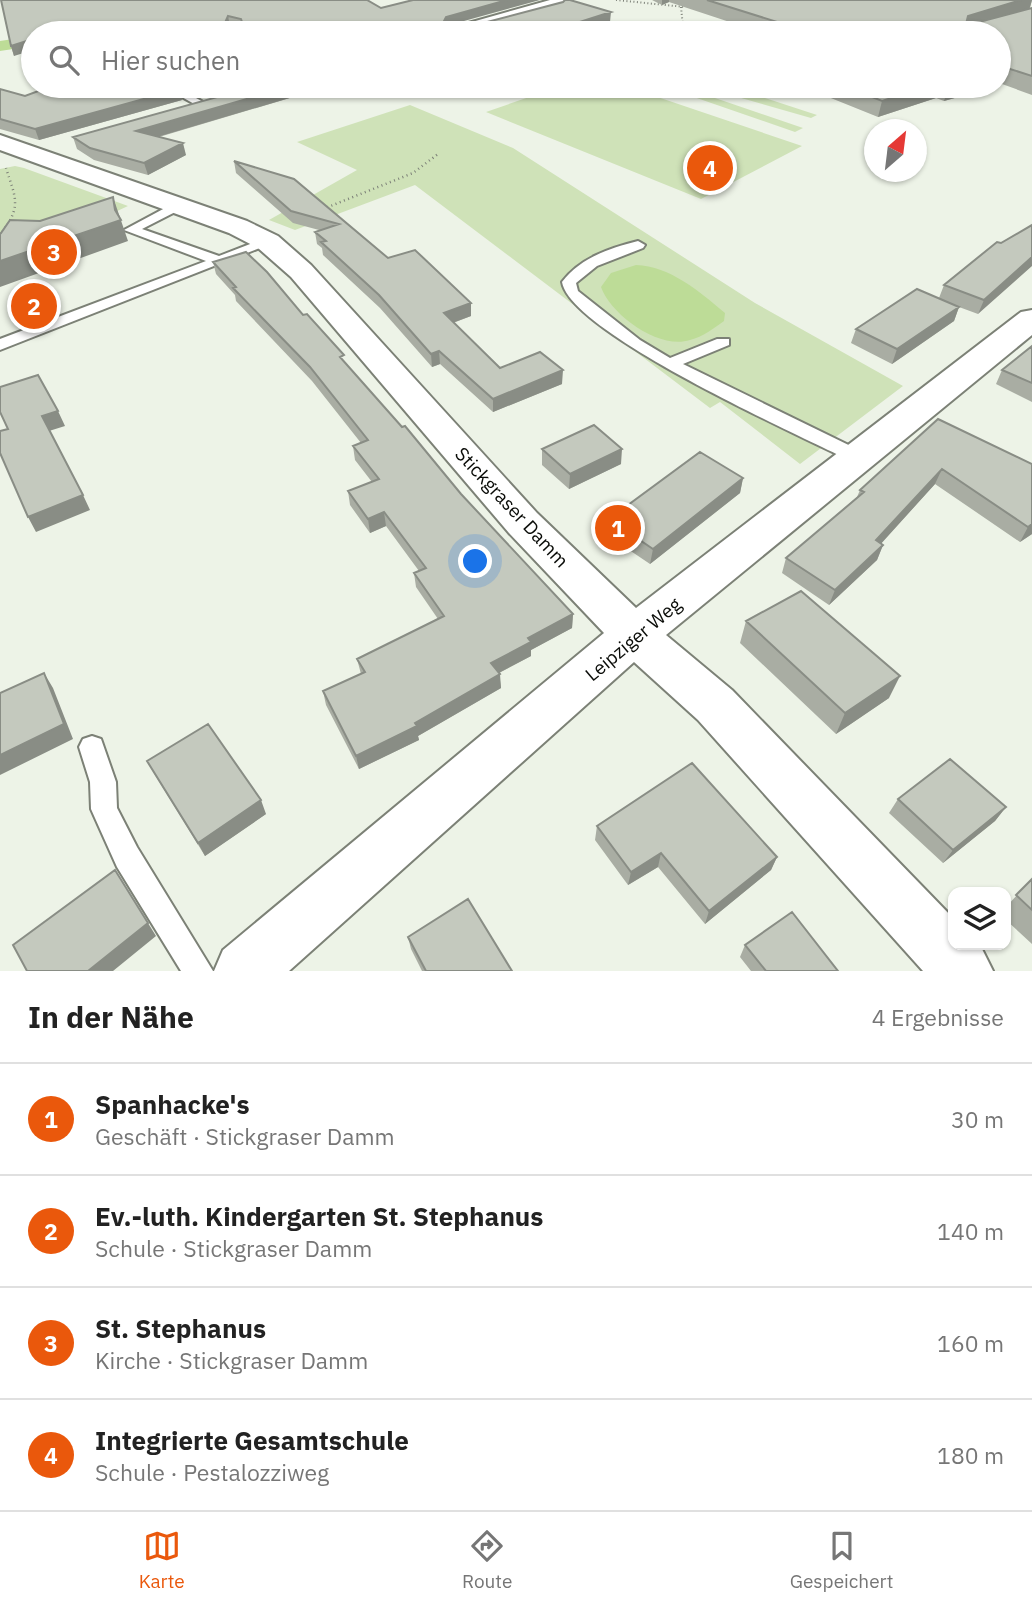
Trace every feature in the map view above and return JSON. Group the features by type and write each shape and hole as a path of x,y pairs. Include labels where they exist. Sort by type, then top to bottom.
{"street":[{"path":"497,21 556,5 558,0"},
{"path":"165,114 219,98"},
{"path":"9,154 67,142"},
{"name":"Stickgraser Damm","path":"9,154 180,204 262,239 302,271 523,523 634,635 715,705 963,971"},
{"name":"Leipziger Weg","path":"244,971 634,635 1032,319"}],"lane":[{"path":"190,98 202,104"},
{"path":"180,204 131,230 219,261"},
{"path":"0,345 219,261 262,239"},
{"path":"638,245 580,268 569,282 571,293 634,343 669,364 860,458"},
{"path":"669,364 723,342"},
{"path":"92,747 103,782 104,809 127,857 198,971"}],"path":[{"path":"616,0 692,7"},
{"path":"681,6 682,21"},
{"path":"6,239 3,231 14,216 17,203 6,175 9,154"},
{"path":"262,239 413,173 438,154"}],"shaded area":[{"path":"526,98 660,98 802,146 701,199 486,112"},
{"path":"697,98 715,98 803,128 795,132"},
{"path":"741,98 765,98 817,115 811,118"},
{"path":"410,105 513,148 755,303 903,386 800,464 720,402 710,408 415,185 295,230 269,220 357,170 297,142"},
{"path":"15,166 128,206 102,218 0,238 0,169"},
{"path":"636,265 661,270 684,282 725,313 724,321 699,337 678,342 664,340 638,328 615,308 601,287 611,273"}],"building":[{"path":"1,0 367,0 381,8 413,0 507,0 446,17 444,21 242,21 228,16 226,21 21,21 21,43 11,46"},
{"path":"565,0 611,12 583,21 491,21"},
{"path":"707,0 1021,0 968,16 967,20 983,21 774,21"},
{"path":"1032,8 1032,76 1011,69 1011,21 983,21"},
{"path":"0,89 21,95 21,98 147,98 35,129 0,119"},
{"path":"214,98 250,98 136,131 183,143 144,163 90,148 73,137"},
{"path":"234,161 294,179 388,258 415,250 471,303 444,313 500,368 540,352 563,370 493,399 439,351 431,354 379,295 321,242 326,241 315,232 339,224 291,211"},
{"path":"113,197 115,210 121,220 0,261 0,234 10,220 40,221"},
{"path":"1032,225 1032,257 984,300 944,285 997,242 1001,243"},
{"path":"246,252 267,272 303,315 307,314 344,355 340,357 402,427 405,426 461,494 573,614 528,638 531,642 491,663 500,674 415,723 417,726 356,756 323,691 365,672 357,659 444,616 414,573 426,568 384,512 368,519 348,491 379,479 353,446 368,440 310,367 233,288 236,287 213,262"},
{"path":"917,289 959,307 897,349 856,329"},
{"path":"1032,346 1032,383 1002,370"},
{"path":"38,375 58,411 42,416 83,495 28,517 0,453 0,431 8,429 0,412 0,387"},
{"path":"938,419 1032,464 1032,524 1028,527 942,469 876,540 883,545 835,590 786,558 864,492 860,490"},
{"path":"594,425 622,449 570,474 542,449"},
{"path":"700,452 743,478 653,549 609,519"},
{"path":"801,591 900,676 845,713 746,621"},
{"path":"44,673 64,724 0,755 0,693"},
{"path":"208,724 261,800 198,843 147,761"},
{"path":"950,759 1006,807 953,850 898,799"},
{"path":"692,763 777,857 709,911 661,853 631,872 597,826"},
{"path":"115,870 148,923 88,971 27,971 13,945"},
{"path":"1032,879 1032,910 1016,895"},
{"path":"468,899 512,971 426,971 408,937"},
{"path":"792,912 838,971 766,971 745,945"}],"waterway":[{"path":"0,46 21,43"}],"place":[{"name":"Integrierte Gesamtschule","path":"710,168"},
{"name":"St. Stephanus","path":"54,252"},
{"name":"Ev.-luth. Kindergarten St. Stephanus","path":"34,306"},
{"name":"Spanhacke's","path":"618,528"}]}
